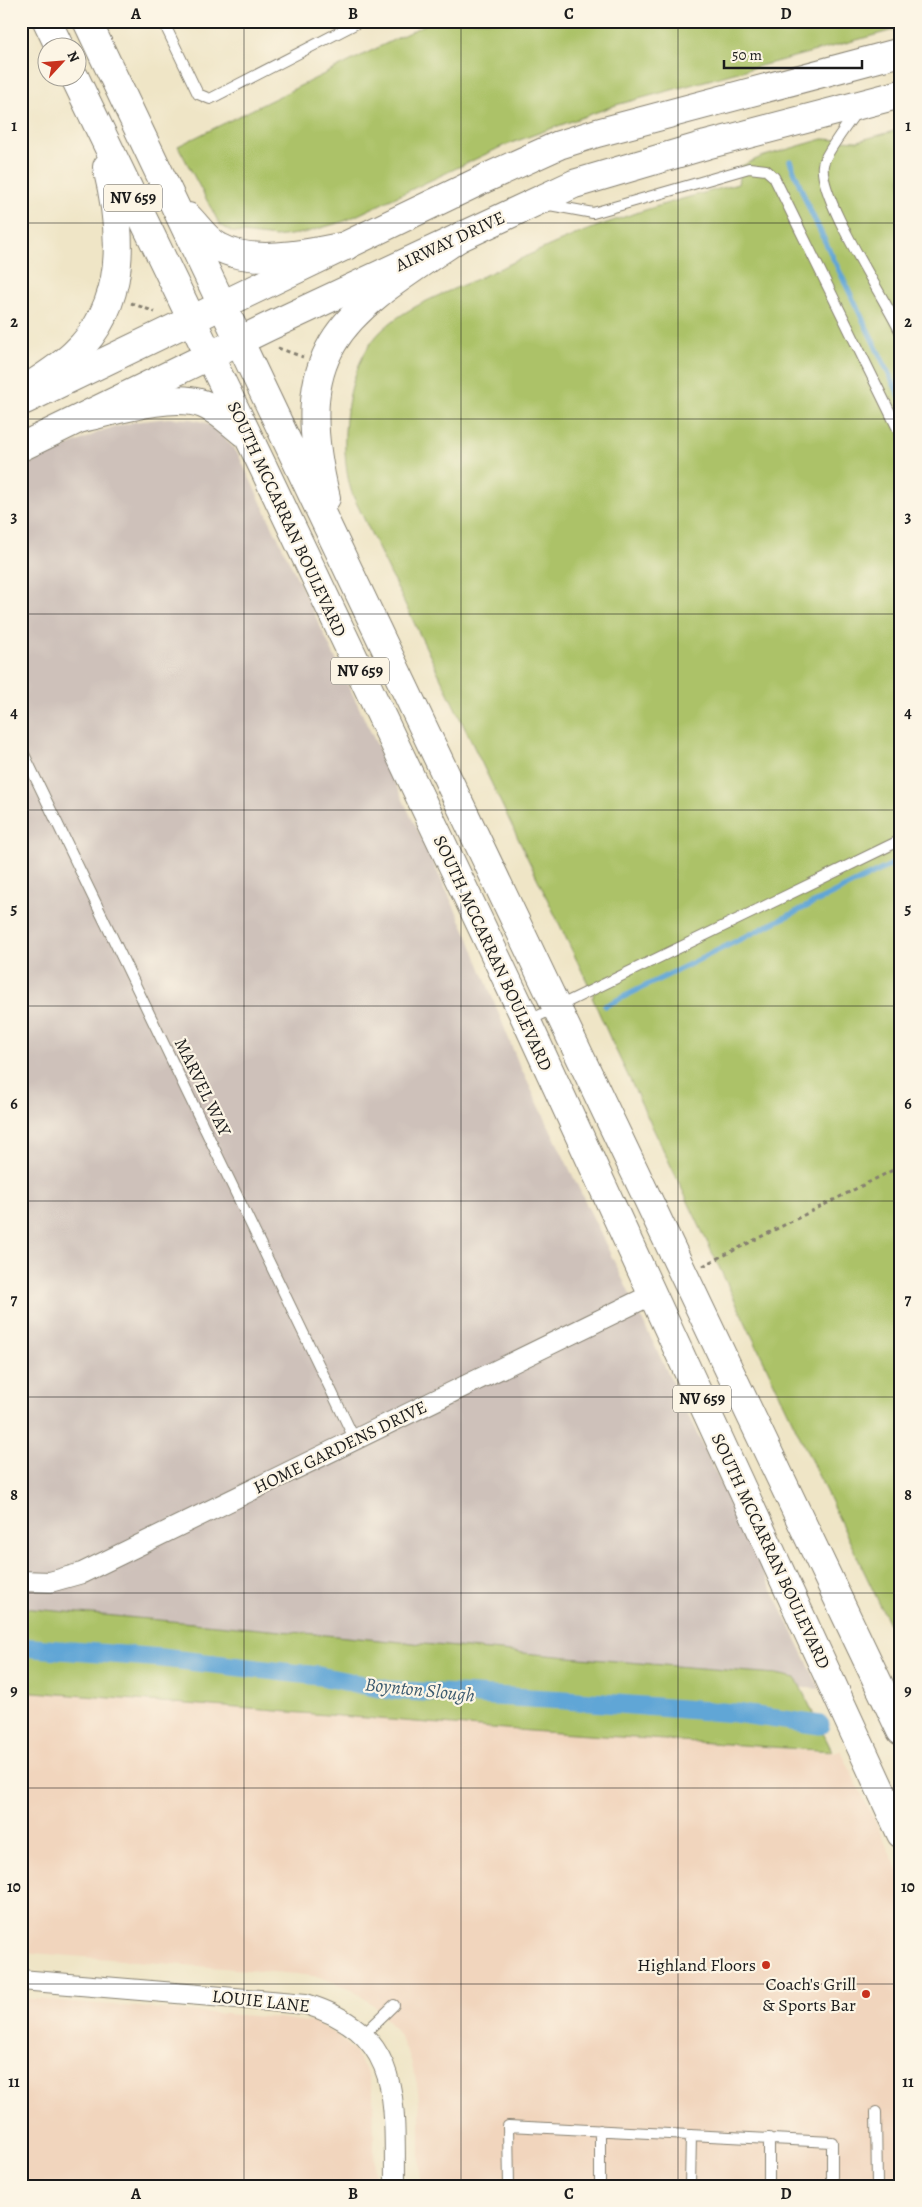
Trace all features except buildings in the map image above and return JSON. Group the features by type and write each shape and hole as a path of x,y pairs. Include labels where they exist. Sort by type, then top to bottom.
{"main road":[{"path":"47,21 55,38"},
{"name":"SOUTH MCCARRAN BOULEVARD","path":"87,21 555,1008 901,1731"},
{"path":"21,402 559,146 636,121 901,52"},
{"name":"SOUTH MCCARRAN BOULEVARD","path":"80,88 248,436 653,1294 901,1834"},
{"name":"AIRWAY DRIVE","path":"21,447 240,341 574,184 901,94"},
{"path":"21,392 74,354 91,336 112,296 118,274 118,224 113,190 97,123"},
{"path":"172,199 208,239 232,253 249,256 286,255 346,246"},
{"path":"338,548 316,444 314,414 322,364 333,341 347,321 365,303 463,235"},
{"path":"82,418 138,406 185,401 202,403 213,408 248,436"},
{"path":"653,1294 671,1304 686,1320 769,1494 797,1541 830,1584"}],"street":[{"name":"HOME GARDENS DRIVE","path":"21,1581 50,1582 78,1575 653,1294"},
{"name":"LOUIE LANE","path":"21,1980 306,2004 328,2010 347,2021 363,2034 379,2054 388,2074 393,2095 395,2186"}],"lane":[{"path":"163,21 198,94 210,99 361,21"},
{"path":"862,104 823,163 822,178 832,203 901,333"},
{"path":"534,202 572,211 593,213 750,168 766,170 774,176 901,435"},
{"name":"MARVEL WAY","path":"21,748 355,1440"},
{"path":"524,1024 901,840"},
{"path":"363,2034 394,2005"},
{"path":"876,2112 877,2186"},
{"path":"509,2186 508,2126 832,2142 832,2186"},
{"path":"600,2130 600,2186"},
{"path":"690,2135 690,2186"},
{"path":"769,2138 769,2186"}],"path":[{"path":"129,303 156,312"},
{"path":"278,348 308,358"},
{"path":"716,1259 901,1166"},
{"path":"893,1170 901,1186"}],"shaded area":[{"path":"168,418 204,422 221,433 238,454 468,936 518,1062 820,1689 21,1624 21,467 104,430 134,422"},
{"path":"21,1691 825,1752 841,1751 901,1876 901,2186 420,2186 420,2110 417,2084 410,2057 398,2033 375,2006 352,1990 320,1977 297,1974 21,1952"},
{"path":"21,1998 278,2018 315,2023 339,2036 355,2053 367,2072 373,2093 375,2186 21,2186"}],"green space":[{"path":"432,21 901,21 901,28 616,105 503,146 345,221 304,233 276,237 232,232 220,225 178,146"},
{"path":"901,129 901,1649 611,1040 592,997 594,996 353,496 348,479 345,441 346,421 353,382 367,349 377,335 389,324 418,305 595,227 655,207 738,184 741,166 761,157 823,139 858,141"},
{"path":"21,1608 587,1659 776,1674 796,1678 832,1751 543,1732 21,1691"}],"waterway":[{"path":"790,161 809,208 901,399"},
{"path":"605,1006 901,860"},
{"name":"Boynton Slough","path":"21,1647 162,1658 319,1676 389,1690 565,1700 735,1713 820,1725"}],"place":[{"name":"Highland Floors","path":"766,1965"},
{"name":"Coach's Grill & Sports Bar","path":"866,1994"}]}
